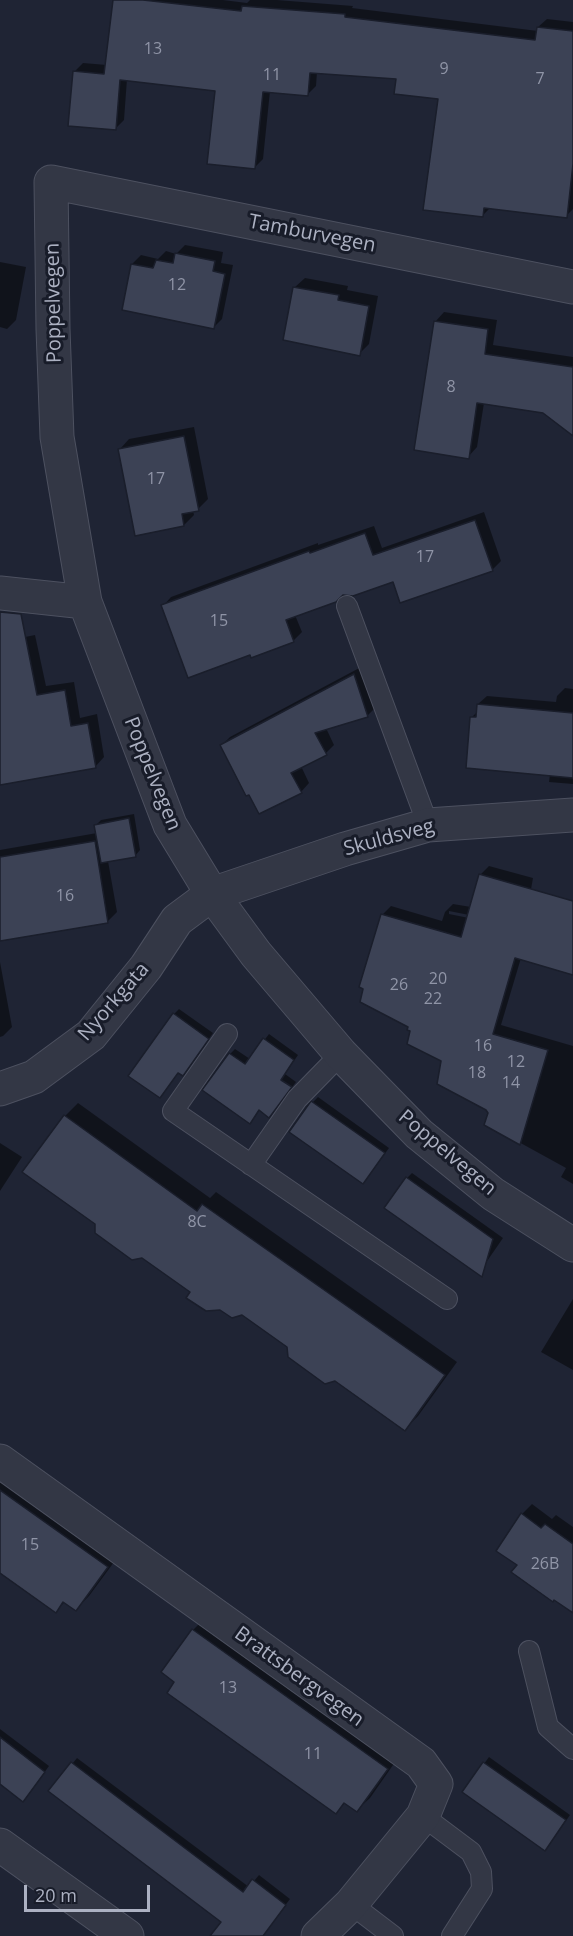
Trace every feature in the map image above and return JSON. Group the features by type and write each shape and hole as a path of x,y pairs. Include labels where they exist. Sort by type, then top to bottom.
{"street":[{"name":"Tamburvegen","path":"51,182 573,287"},
{"name":"Poppelvegen","path":"51,182 57,437 85,602 170,825 212,894 256,954 341,1054 419,1134 493,1194 573,1245"},
{"path":"0,593 85,602"},
{"name":"Skuldsveg","path":"212,894 345,849 428,825 573,815"},
{"name":"Nyorkgata","path":"0,1089 34,1077 91,1035 146,967 177,920 212,894"},
{"name":"Brattsbergvegen","path":"0,1461 421,1763 435,1784 423,1816 351,1904 318,1936"},
{"path":"0,1845 127,1936"}],"lane":[{"path":"346,606 428,825"},
{"path":"227,1034 173,1111 447,1299"},
{"path":"251,1165 297,1099 341,1054"},
{"path":"528,1651 548,1727 573,1749"},
{"path":"423,1816 471,1852 481,1872 482,1890 452,1936"},
{"path":"351,1904 393,1936"}],"building":[{"path":"113,0 143,0 241,11 242,6 345,14 345,17 535,40 537,27 573,31 573,164 567,218 484,208 483,217 423,210 438,99 394,94 396,79 310,73 308,96 263,92 255,169 207,164 215,91 120,80 116,130 68,126 73,71 104,74"},
{"path":"175,253 215,261 213,271 225,274 214,329 122,310 131,264 153,268 156,260 173,263"},
{"path":"293,287 339,295 338,300 369,306 360,356 283,340"},
{"path":"434,321 488,329 485,354 573,367 573,436 543,413 477,403 469,459 414,450"},
{"path":"184,436 199,511 182,514 184,526 135,536 118,449"},
{"path":"475,520 493,571 400,603 393,582 353,596 343,595 336,602 286,620 294,642 251,658 250,655 188,678 161,605 365,533 373,555"},
{"path":"0,612 21,614 37,695 65,690 71,726 88,723 96,768 0,785"},
{"path":"354,674 368,717 315,733 327,755 291,773 302,793 259,814 249,795 246,796 220,745"},
{"path":"477,704 573,713 573,778 466,768 470,717 476,717"},
{"path":"129,818 136,857 101,863 94,825"},
{"path":"95,841 108,923 0,941 0,857"},
{"path":"479,874 573,901 573,975 515,958 493,1034 548,1050 520,1145 484,1125 488,1113 486,1110 437,1084 441,1061 407,1044 410,1031 407,1030 408,1027 360,1002 363,989 359,987 381,914 461,937"},
{"path":"173,1013 209,1039 183,1076 178,1073 160,1098 128,1076"},
{"path":"263,1038 294,1060 281,1080 292,1087 269,1118 259,1110 250,1124 202,1090 229,1053 245,1064"},
{"path":"311,1101 385,1153 363,1184 289,1132"},
{"path":"64,1115 197,1211 202,1204 445,1375 405,1431 335,1381 325,1384 288,1357 287,1347 242,1315 232,1318 220,1310 206,1311 186,1298 190,1292 142,1258 132,1260 95,1233 95,1224 22,1172"},
{"path":"406,1177 493,1239 482,1277 384,1208"},
{"path":"0,1490 108,1567 76,1611 63,1602 56,1613 0,1573"},
{"path":"521,1513 541,1528 545,1524 573,1544 573,1613 554,1600 553,1602 511,1572 517,1565 496,1551"},
{"path":"192,1629 388,1769 357,1812 344,1803 336,1814 167,1693 174,1682 161,1672"},
{"path":"0,1737 45,1772 23,1802 0,1784"},
{"path":"71,1762 243,1892 252,1879 286,1905 263,1936 210,1936 221,1922 48,1791"},
{"path":"483,1762 566,1820 545,1851 462,1792"}]}
